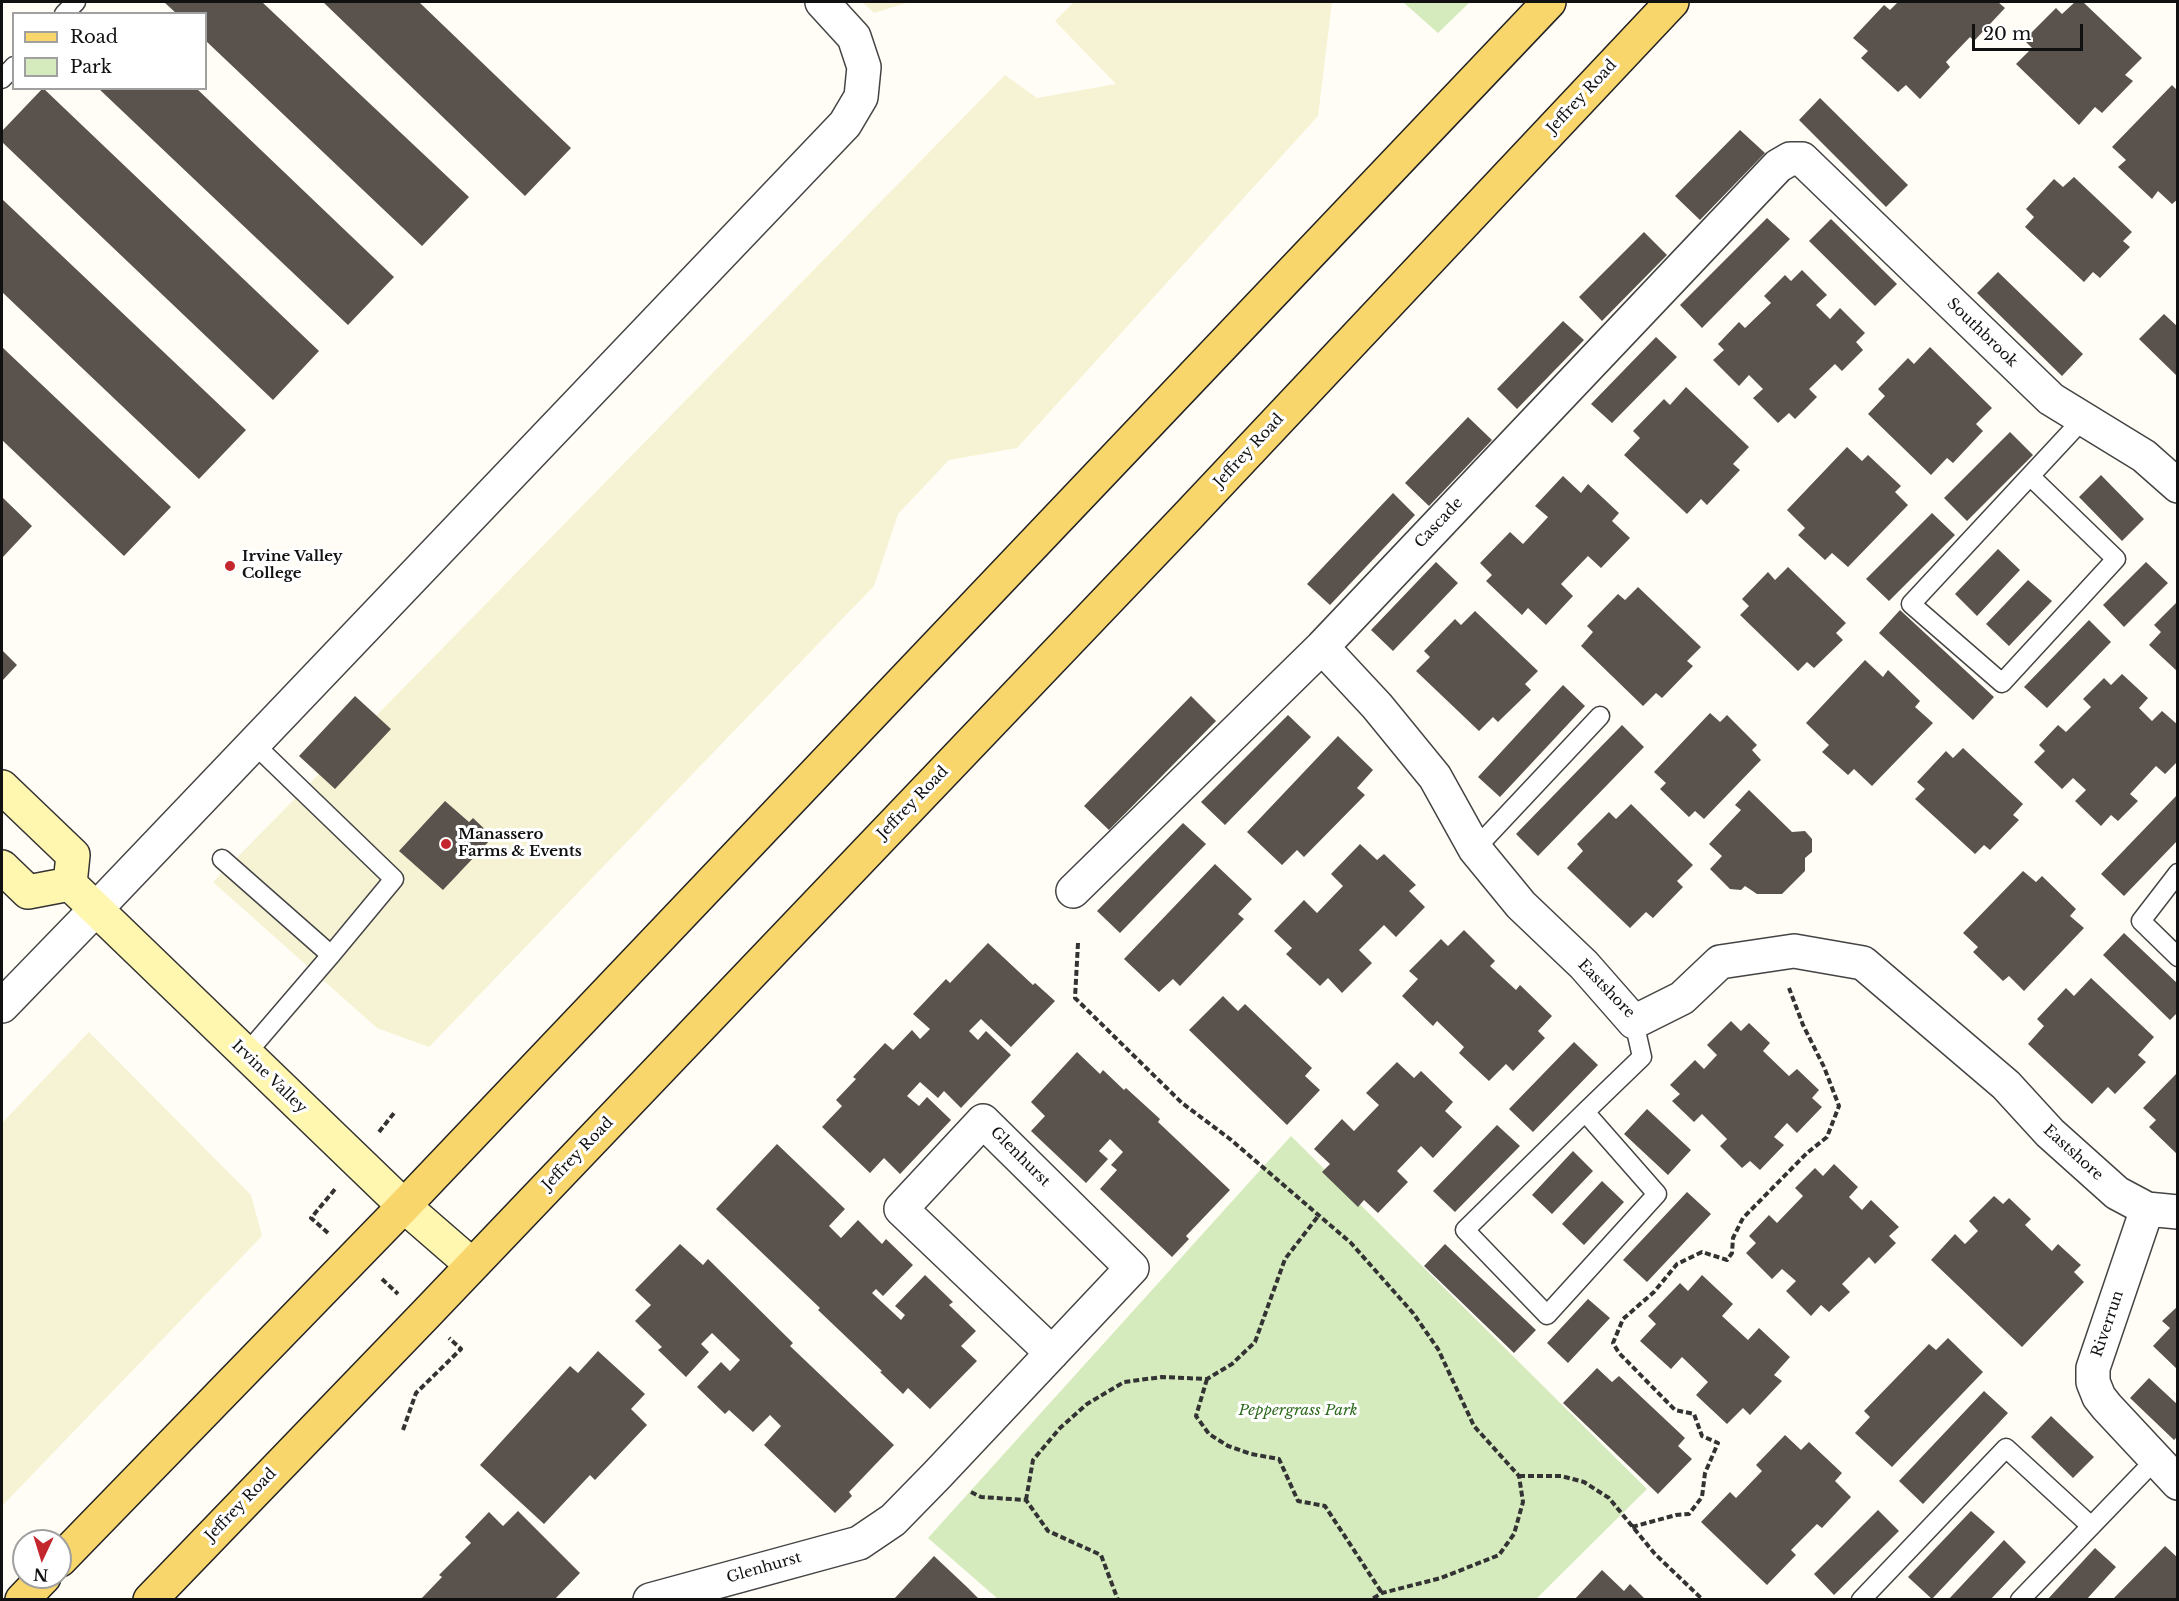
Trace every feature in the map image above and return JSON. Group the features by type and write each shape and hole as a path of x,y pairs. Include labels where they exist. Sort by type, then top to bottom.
{"main road":[{"path":"72,1548 404,1206 1549,2"},
{"name":"Jeffrey Road","path":"150,1599 424,1316 1185,519 1672,2"}],"street":[{"path":"2,1006 845,124 861,97 864,67 854,37 822,2"},
{"name":"Cascade","path":"1073,891 1322,647 1778,166 1790,159 1802,159"},
{"name":"Southbrook","path":"1802,159 2051,399 2144,456 2175,480"},
{"name":"Eastshore","path":"1322,647 1377,706 1435,777 1475,849 1521,905 1584,965 1634,1022 1682,998 1720,962 1794,951 1863,963 2006,1085 2050,1133 2117,1192 2162,1211"},
{"path":"2,787 73,855 70,884 28,892 2,867"},
{"name":"Irvine Valley","path":"70,884 404,1206 472,1265"},
{"name":"Glenhurst","path":"650,1599 859,1543 893,1520 1052,1353 1132,1268 983,1121 901,1209 1052,1353"},
{"name":"Riverrun","path":"2162,1211 2093,1368 2093,1382 2099,1397 2107,1407 2178,1483"}],"lane":[{"path":"2030,476 2116,559 2002,683 1911,604 2030,476 2083,419"},
{"path":"1475,849 1600,716"},
{"path":"246,1054 394,879 254,742"},
{"path":"222,859 332,955"},
{"path":"2178,873 2141,921 2178,957"},
{"path":"1585,1112 1657,1194 1547,1315 1465,1230 1585,1112 1642,1057 1634,1022"},
{"path":"1861,1599 2006,1448 2091,1526"},
{"path":"2020,1599 2155,1460"}],"path":[{"path":"1078,943 1075,998 1182,1103 1230,1139 1351,1243 1413,1313 1438,1349 1474,1426 1518,1476 1523,1502 1514,1534 1499,1555 1441,1578 1382,1593 1370,1599"},
{"path":"1632,1527 1676,1515 1689,1514 1702,1497 1706,1473 1718,1443 1702,1436 1694,1414 1676,1410 1619,1353 1613,1343 1623,1319 1654,1292 1677,1264 1702,1252 1727,1260 1732,1253 1733,1238 1743,1218 1807,1153 1827,1137 1839,1106 1789,988"},
{"path":"1118,1599 1101,1555 1048,1531 1026,1500 1033,1460 1060,1428 1088,1404 1124,1382 1162,1377 1207,1379 1232,1364 1255,1342 1285,1259 1319,1215"},
{"path":"311,1218 461,1348 416,1393 403,1430"},
{"path":"1207,1379 1196,1416 1209,1434 1228,1446 1251,1454 1279,1459 1298,1501 1324,1506 1382,1593"},
{"path":"1518,1476 1561,1476 1584,1482 1609,1498 1655,1554 1703,1599"},
{"path":"966,1489 981,1497 1026,1500"}],"shaded area":[{"path":"862,2 910,2 874,13"},
{"path":"1074,2 1332,2 1318,116 1017,448 949,460 898,514 874,586 429,1047 377,1028 213,882 1005,75 1037,98 1116,84 1055,21"},
{"path":"89,1032 251,1195 262,1236 2,1506 2,1123"}],"green space":[{"path":"1403,2 1470,2 1438,33"},
{"name":"Peppergrass Park","path":"1291,1136 1647,1489 1536,1599 998,1599 928,1538"}],"building":[{"path":"164,2 262,2 469,197 422,246 207,42 207,12 175,12"},
{"path":"323,2 419,2 571,148 525,196"},
{"path":"1898,2 1998,2 2005,8 1974,41 1970,37 1946,62 1950,67 1920,99 1906,85 1898,92 1861,58 1868,51 1853,38 1884,5 1890,10"},
{"path":"2075,2 2083,2 2142,58 2125,75 2133,81 2102,113 2095,107 2079,125 2016,64 2032,48 2024,40 2056,8 2062,14"},
{"path":"2172,85 2178,91 2178,199 2172,204 2158,191 2152,199 2118,167 2126,160 2112,147"},
{"path":"41,90 45,90 319,351 273,400 2,142 2,131"},
{"path":"100,90 198,90 394,277 348,325"},
{"path":"1820,98 1908,185 1886,207 1799,120"},
{"path":"1740,130 1765,153 1700,220 1675,196"},
{"path":"2074,177 2132,232 2123,241 2130,247 2100,278 2093,272 2084,282 2025,227 2034,217 2026,209 2054,179 2063,187"},
{"path":"2,199 246,430 199,479 2,292"},
{"path":"1767,218 1790,239 1702,328 1680,305"},
{"path":"1831,219 1897,284 1875,306 1809,241"},
{"path":"1644,232 1667,255 1602,321 1579,297"},
{"path":"1802,270 1827,295 1816,305 1830,319 1840,308 1865,333 1856,342 1863,350 1842,371 1835,364 1809,389 1817,397 1795,419 1789,413 1778,423 1753,398 1763,389 1749,375 1739,386 1713,360 1724,350 1718,344 1739,322 1745,328 1771,303 1764,296 1785,275 1791,281"},
{"path":"1998,272 2083,354 2062,376 1977,293"},
{"path":"2164,314 2178,327 2178,377 2139,339"},
{"path":"1563,321 1584,340 1517,409 1497,389"},
{"path":"1656,337 1677,357 1612,423 1591,404"},
{"path":"2,347 171,507 124,556 2,440"},
{"path":"1930,347 1992,408 1976,424 1983,431 1953,463 1947,458 1931,475 1868,414 1885,396 1878,389 1908,358 1914,364"},
{"path":"1686,387 1749,447 1733,464 1740,470 1707,505 1701,499 1687,514 1624,455 1640,438 1633,431 1664,399 1670,405"},
{"path":"1468,417 1492,440 1429,506 1405,483"},
{"path":"2010,432 2033,455 1967,521 1944,498"},
{"path":"1847,447 1862,461 1868,455 1901,486 1895,492 1908,505 1848,567 1832,553 1825,560 1798,535 1805,528 1787,510"},
{"path":"2101,475 2144,519 2122,541 2079,497"},
{"path":"1563,476 1581,493 1588,484 1619,513 1612,521 1630,538 1601,568 1588,556 1561,584 1573,596 1546,625 1528,608 1522,615 1486,581 1492,575 1480,563 1510,532 1523,544 1548,517 1535,506"},
{"path":"1393,493 1415,515 1330,605 1307,584"},
{"path":"2,497 32,526 2,558"},
{"path":"1932,513 1955,535 1889,601 1866,579"},
{"path":"1998,549 2020,570 1977,616 1955,594"},
{"path":"1436,562 1458,583 1393,651 1371,630"},
{"path":"2146,562 2168,583 2124,627 2103,605"},
{"path":"1788,567 1846,623 1836,633 1843,640 1814,668 1807,662 1798,671 1740,615 1749,606 1742,599 1768,572 1775,580"},
{"path":"2028,580 2052,601 2009,646 1986,624"},
{"path":"1638,587 1701,647 1687,661 1693,666 1662,698 1656,693 1643,706 1581,646 1593,632 1587,626 1618,594 1625,600"},
{"path":"2178,601 2178,672 2149,645 2161,632 2154,625"},
{"path":"1900,610 1994,697 1973,720 1879,633"},
{"path":"1475,611 1538,671 1525,684 1531,690 1498,722 1493,717 1479,731 1416,671 1430,657 1424,651 1455,619 1461,625"},
{"path":"2089,620 2111,642 2047,708 2024,687"},
{"path":"2,650 17,665 2,681"},
{"path":"1865,660 1883,677 1888,670 1920,701 1915,707 1933,723 1872,786 1854,769 1848,775 1822,752 1829,745 1806,723"},
{"path":"2122,674 2148,698 2139,708 2152,721 2162,711 2178,725 2178,761 2165,774 2156,766 2130,794 2138,801 2118,821 2111,815 2101,826 2075,801 2086,790 2073,778 2062,789 2034,762 2045,751 2039,745 2058,725 2066,732 2091,707 2083,699 2104,678 2111,685"},
{"path":"1563,685 1585,706 1500,797 1478,777"},
{"path":"355,696 391,729 335,789 299,756"},
{"path":"1191,696 1216,721 1109,830 1084,806"},
{"path":"1710,713 1720,722 1727,715 1757,745 1752,750 1761,760 1704,819 1695,811 1689,817 1660,789 1666,783 1654,772"},
{"path":"1288,715 1311,737 1225,825 1201,802"},
{"path":"1622,725 1644,747 1538,856 1516,834"},
{"path":"1338,736 1373,770 1357,788 1365,795 1304,857 1297,850 1282,865 1247,832"},
{"path":"1963,748 2023,804 2013,815 2019,820 1990,850 1984,845 1975,854 1915,799 1925,789 1917,782 1946,751 1953,758"},
{"path":"1749,790 1792,832 1805,831 1812,839 1812,852 1805,858 1805,871 1782,894 1757,894 1745,886 1741,890 1730,889 1710,869 1722,856 1709,844 1741,810 1735,805"},
{"path":"2178,794 2178,840 2124,896 2101,874"},
{"name":"Manassero Farms & Events","path":"445,801 469,822 473,818 493,837 443,890 399,851"},
{"path":"1631,804 1693,865 1677,881 1683,887 1653,918 1646,912 1630,928 1567,868 1583,851 1577,844 1609,812 1616,819"},
{"path":"1183,823 1206,844 1120,933 1097,911"},
{"path":"1360,844 1377,860 1384,854 1416,885 1409,891 1425,907 1396,937 1384,925 1359,950 1372,963 1342,993 1328,978 1320,986 1286,954 1292,948 1274,931 1304,900 1317,913 1343,886 1331,874"},
{"path":"1215,864 1252,899 1238,914 1244,919 1180,986 1173,979 1159,992 1124,959"},
{"path":"2023,871 2036,882 2042,876 2076,909 2070,916 2084,928 2024,991 2009,976 2003,981 1973,952 1978,947 1963,933"},
{"path":"1464,930 1495,961 1490,966 1516,990 1520,985 1552,1016 1538,1031 1545,1038 1513,1071 1506,1064 1489,1081 1459,1053 1464,1047 1437,1021 1433,1026 1402,996 1418,979 1409,971 1441,939 1448,946"},
{"path":"2124,933 2178,984 2178,1012 2170,1020 2103,955"},
{"path":"988,943 1033,985 1035,983 1055,1001 1011,1047 981,1019 969,1031 978,1040 986,1031 1011,1055 961,1108 944,1091 938,1098 920,1082 907,1096 919,1106 927,1097 951,1120 900,1174 884,1158 870,1173 822,1127 842,1106 836,1100 856,1079 853,1077 885,1043 893,1050 912,1030 920,1039 930,1029 913,1014 946,979 950,983"},
{"path":"2091,978 2154,1037 2138,1055 2146,1062 2115,1094 2108,1087 2092,1104 2028,1044 2044,1026 2037,1019 2066,988 2074,996"},
{"path":"1223,996 1238,1011 1245,1004 1312,1068 1305,1076 1320,1090 1287,1125 1189,1030"},
{"path":"1731,1021 1741,1031 1749,1023 1770,1043 1763,1051 1789,1076 1797,1069 1819,1090 1812,1098 1822,1107 1797,1133 1787,1123 1774,1137 1784,1145 1760,1170 1750,1161 1742,1168 1720,1146 1727,1139 1702,1114 1694,1122 1672,1101 1680,1094 1670,1085 1695,1060 1704,1069 1717,1055 1707,1045"},
{"path":"1574,1042 1598,1065 1533,1132 1509,1109"},
{"path":"1077,1052 1100,1074 1103,1070 1124,1090 1126,1088 1160,1119 1158,1122 1230,1190 1186,1236 1189,1239 1172,1257 1100,1189 1117,1170 1111,1165 1123,1152 1110,1139 1099,1151 1108,1159 1086,1183 1031,1131 1045,1116 1031,1102"},
{"path":"1397,1062 1414,1078 1421,1071 1453,1102 1445,1111 1462,1127 1433,1158 1421,1146 1397,1171 1408,1182 1378,1213 1364,1200 1358,1207 1322,1172 1330,1164 1314,1149 1342,1119 1354,1131 1379,1105 1366,1093"},
{"path":"2178,1072 2178,1155 2149,1127 2156,1120 2143,1108"},
{"path":"1647,1109 1691,1150 1668,1175 1624,1134"},
{"path":"1497,1125 1520,1146 1455,1212 1433,1191"},
{"path":"777,1144 845,1209 829,1226 841,1238 858,1220 882,1244 886,1239 913,1265 883,1296 876,1289 872,1293 901,1320 905,1315 895,1306 925,1275 953,1302 949,1305 976,1331 961,1346 977,1361 930,1409 908,1388 903,1394 818,1310 820,1308 716,1209"},
{"path":"1573,1151 1593,1171 1552,1214 1532,1195"},
{"path":"1834,1164 1858,1187 1849,1197 1862,1210 1871,1200 1899,1227 1889,1236 1896,1243 1875,1264 1869,1257 1842,1284 1850,1292 1829,1312 1821,1305 1811,1316 1786,1291 1796,1281 1782,1269 1772,1279 1746,1253 1756,1243 1749,1236 1769,1215 1777,1223 1803,1196 1795,1188 1815,1168 1823,1176"},
{"path":"1602,1181 1624,1202 1584,1245 1562,1224"},
{"path":"1687,1192 1711,1214 1647,1282 1623,1260"},
{"path":"1994,1196 2003,1204 2009,1198 2031,1219 2025,1225 2052,1251 2058,1244 2081,1265 2074,1272 2084,1282 2022,1347 1931,1260 1955,1234 1965,1244 1978,1231 1969,1221"},
{"path":"680,1244 703,1265 708,1259 793,1343 790,1346 894,1445 849,1492 852,1496 835,1513 764,1445 781,1426 770,1415 753,1432 729,1410 725,1414 697,1387 721,1362 730,1371 740,1360 712,1333 701,1344 709,1352 686,1377 658,1350 662,1347 635,1321 651,1305 635,1290"},
{"path":"1445,1244 1536,1330 1514,1353 1424,1266"},
{"path":"1702,1275 1733,1304 1722,1316 1748,1340 1759,1328 1790,1357 1774,1375 1782,1381 1750,1415 1743,1408 1727,1424 1696,1395 1708,1382 1682,1357 1671,1369 1640,1341 1656,1324 1648,1316 1680,1283 1688,1291"},
{"path":"1588,1299 1610,1318 1568,1363 1547,1343"},
{"path":"2178,1306 2178,1370 2153,1346 2170,1328 2162,1321"},
{"path":"1948,1338 1983,1372 1892,1467 1855,1433 1870,1417 1864,1411 1929,1344 1936,1350"},
{"path":"598,1351 645,1394 631,1409 647,1425 595,1480 590,1475 544,1524 480,1465 570,1366 578,1373"},
{"path":"1597,1368 1612,1382 1619,1376 1685,1438 1678,1446 1692,1459 1658,1494 1563,1403"},
{"path":"2149,1378 2178,1405 2178,1436 2174,1440 2130,1398"},
{"path":"1984,1391 2008,1413 1923,1504 1899,1481"},
{"path":"2051,1416 2094,1457 2073,1478 2031,1437"},
{"path":"1785,1435 1801,1450 1809,1442 1842,1473 1835,1481 1851,1497 1822,1528 1817,1524 1791,1550 1796,1555 1767,1585 1701,1522 1730,1492 1736,1498 1762,1471 1756,1465"},
{"path":"1878,1510 1899,1531 1834,1595 1814,1574"},
{"path":"518,1511 580,1573 554,1600 420,1600 442,1577 439,1575 471,1543 465,1537 489,1512 503,1526"},
{"path":"1971,1511 1995,1532 1932,1599 1908,1577"},
{"path":"2004,1540 2026,1562 1990,1600 1948,1600"},
{"path":"2165,1546 2178,1558 2178,1600 2112,1600"},
{"path":"2095,1548 2116,1567 2086,1600 2047,1600"},
{"path":"934,1556 968,1588 980,1600 893,1600"},
{"path":"1602,1570 1624,1591 1630,1584 1646,1600 1574,1600"}],"place":[{"name":"Irvine Valley College","path":"230,566"},
{"name":"Manassero Farms & Events","path":"446,844"}]}
